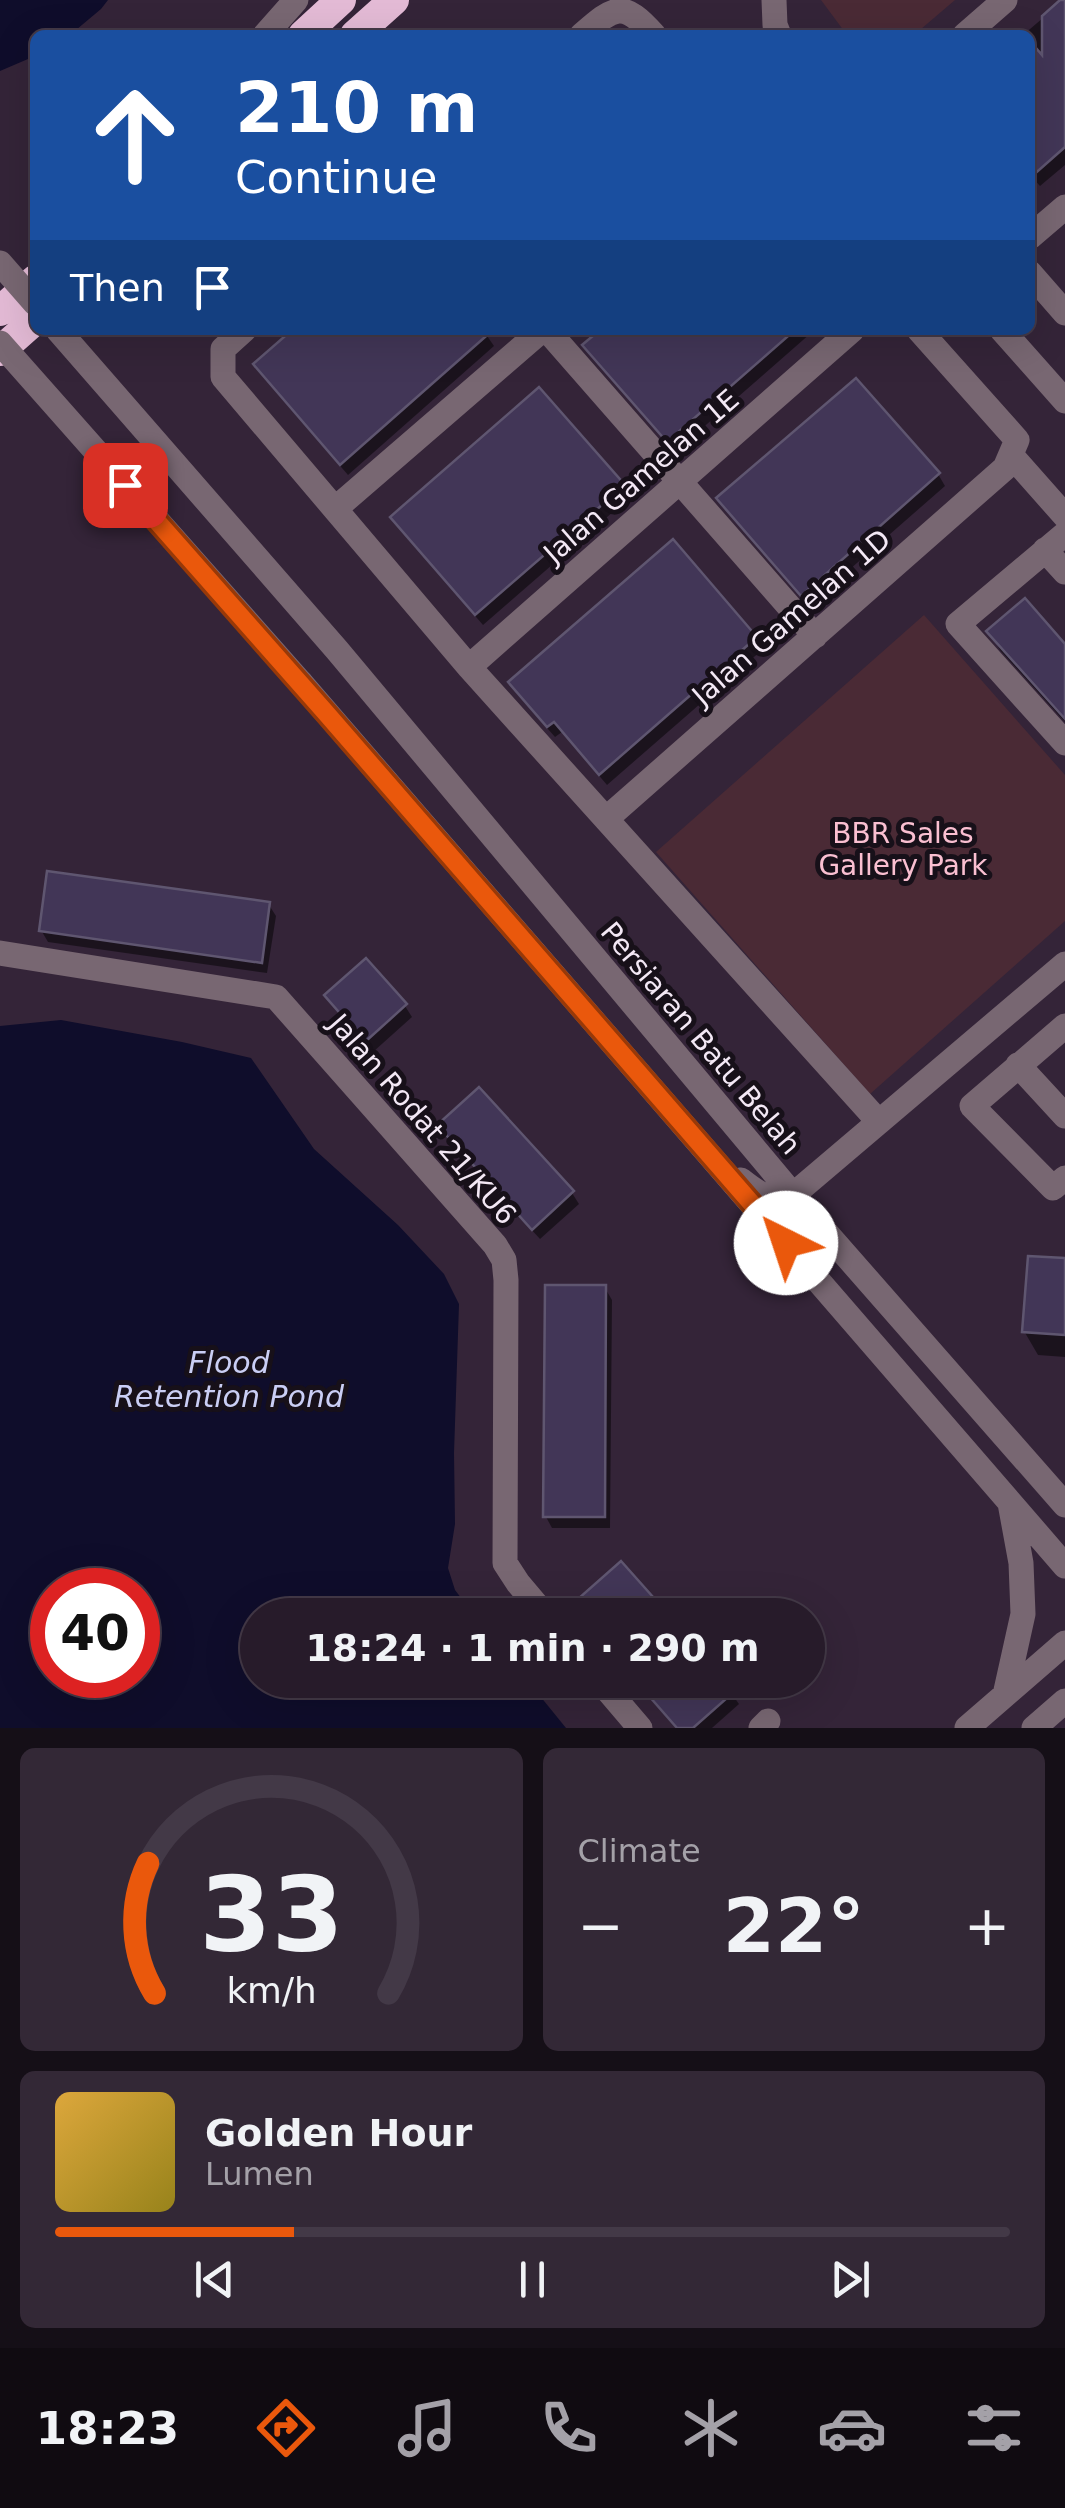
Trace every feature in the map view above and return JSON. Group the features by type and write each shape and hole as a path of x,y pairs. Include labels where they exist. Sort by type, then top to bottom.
{"highway":[{"path":"308,30 341,0"},
{"path":"360,30 394,0"},
{"path":"0,311 30,284"},
{"path":"0,352 30,325"}],"street":[{"path":"269,30 296,0"},
{"path":"774,0 778,30"},
{"path":"970,30 1005,0"},
{"path":"588,30 604,16 620,10 637,16 650,30"},
{"path":"1035,233 1065,206"},
{"path":"0,263 30,297"},
{"path":"1035,279 1065,314"},
{"name":"Persiaran Batu Belah","path":"62,335 337,650 793,1196 1065,1506"},
{"path":"238,335 223,349 223,377 469,667 879,1122"},
{"path":"335,509 538,335"},
{"path":"548,335 815,636"},
{"name":"Jalan Gamelan 1E","path":"469,667 846,335"},
{"path":"924,335 1018,440 1011,455 1065,516"},
{"path":"1006,335 1065,401"},
{"path":"0,343 1065,1566"},
{"name":"Jalan Gamelan 1D","path":"606,819 1005,468 1011,455"},
{"path":"1065,572 1055,542 958,624 1065,743"},
{"name":"Jalan Rodat 21/KU6","path":"0,953 276,997 495,1246 504,1260 506,1280 506,1563 531,1598"},
{"path":"711,1156 763,1196 793,1196 1065,964"},
{"path":"1065,1026 972,1106 1053,1188 1065,1178"},
{"path":"1018,1064 1065,1116"},
{"path":"1036,1472 1065,1488"},
{"path":"1005,1696 1023,1614 1021,1563 1010,1504"},
{"path":"968,1728 1065,1643"},
{"path":"615,1698 640,1728"},
{"path":"1036,1726 1065,1701"},
{"path":"1036,1726 1065,1720"}],"green space":[{"path":"821,0 955,0 920,30 843,30"},
{"name":"BBR Sales Gallery Park","path":"924,615 1065,775 1065,921 870,1094 656,852"}],"water":[{"path":"0,0 108,0 76,30 30,30 30,58 0,71"},
{"name":"Flood Retention Pond","path":"61,1020 251,1058 314,1149 398,1225 444,1274 459,1304 455,1524 448,1568 461,1598 240,1598 240,1698 542,1698 566,1728 0,1728 0,1026"}],"building":[{"path":"1065,0 1065,147 1035,174 1035,47 1042,55 1042,16"},
{"path":"286,335 487,335 340,465 253,364"},
{"path":"594,335 789,335 667,442 582,345"},
{"path":"856,378 940,473 801,596 716,498"},
{"path":"539,387 625,485 475,615 390,517"},
{"path":"673,539 757,637 599,775 554,722 547,727 508,682"},
{"path":"1025,598 1065,644 1065,719 986,631"},
{"path":"47,871 270,902 262,963 39,931"},
{"path":"366,958 407,1004 365,1042 324,995"},
{"path":"479,1087 574,1191 532,1230 437,1125"},
{"path":"1028,1256 1065,1258 1065,1335 1022,1332"},
{"path":"545,1285 606,1285 605,1517 543,1517"},
{"path":"621,1561 654,1598 579,1598"},
{"path":"651,1698 727,1698 693,1728 677,1728"}],"route":[{"path":"125,485 786,1243"}]}
